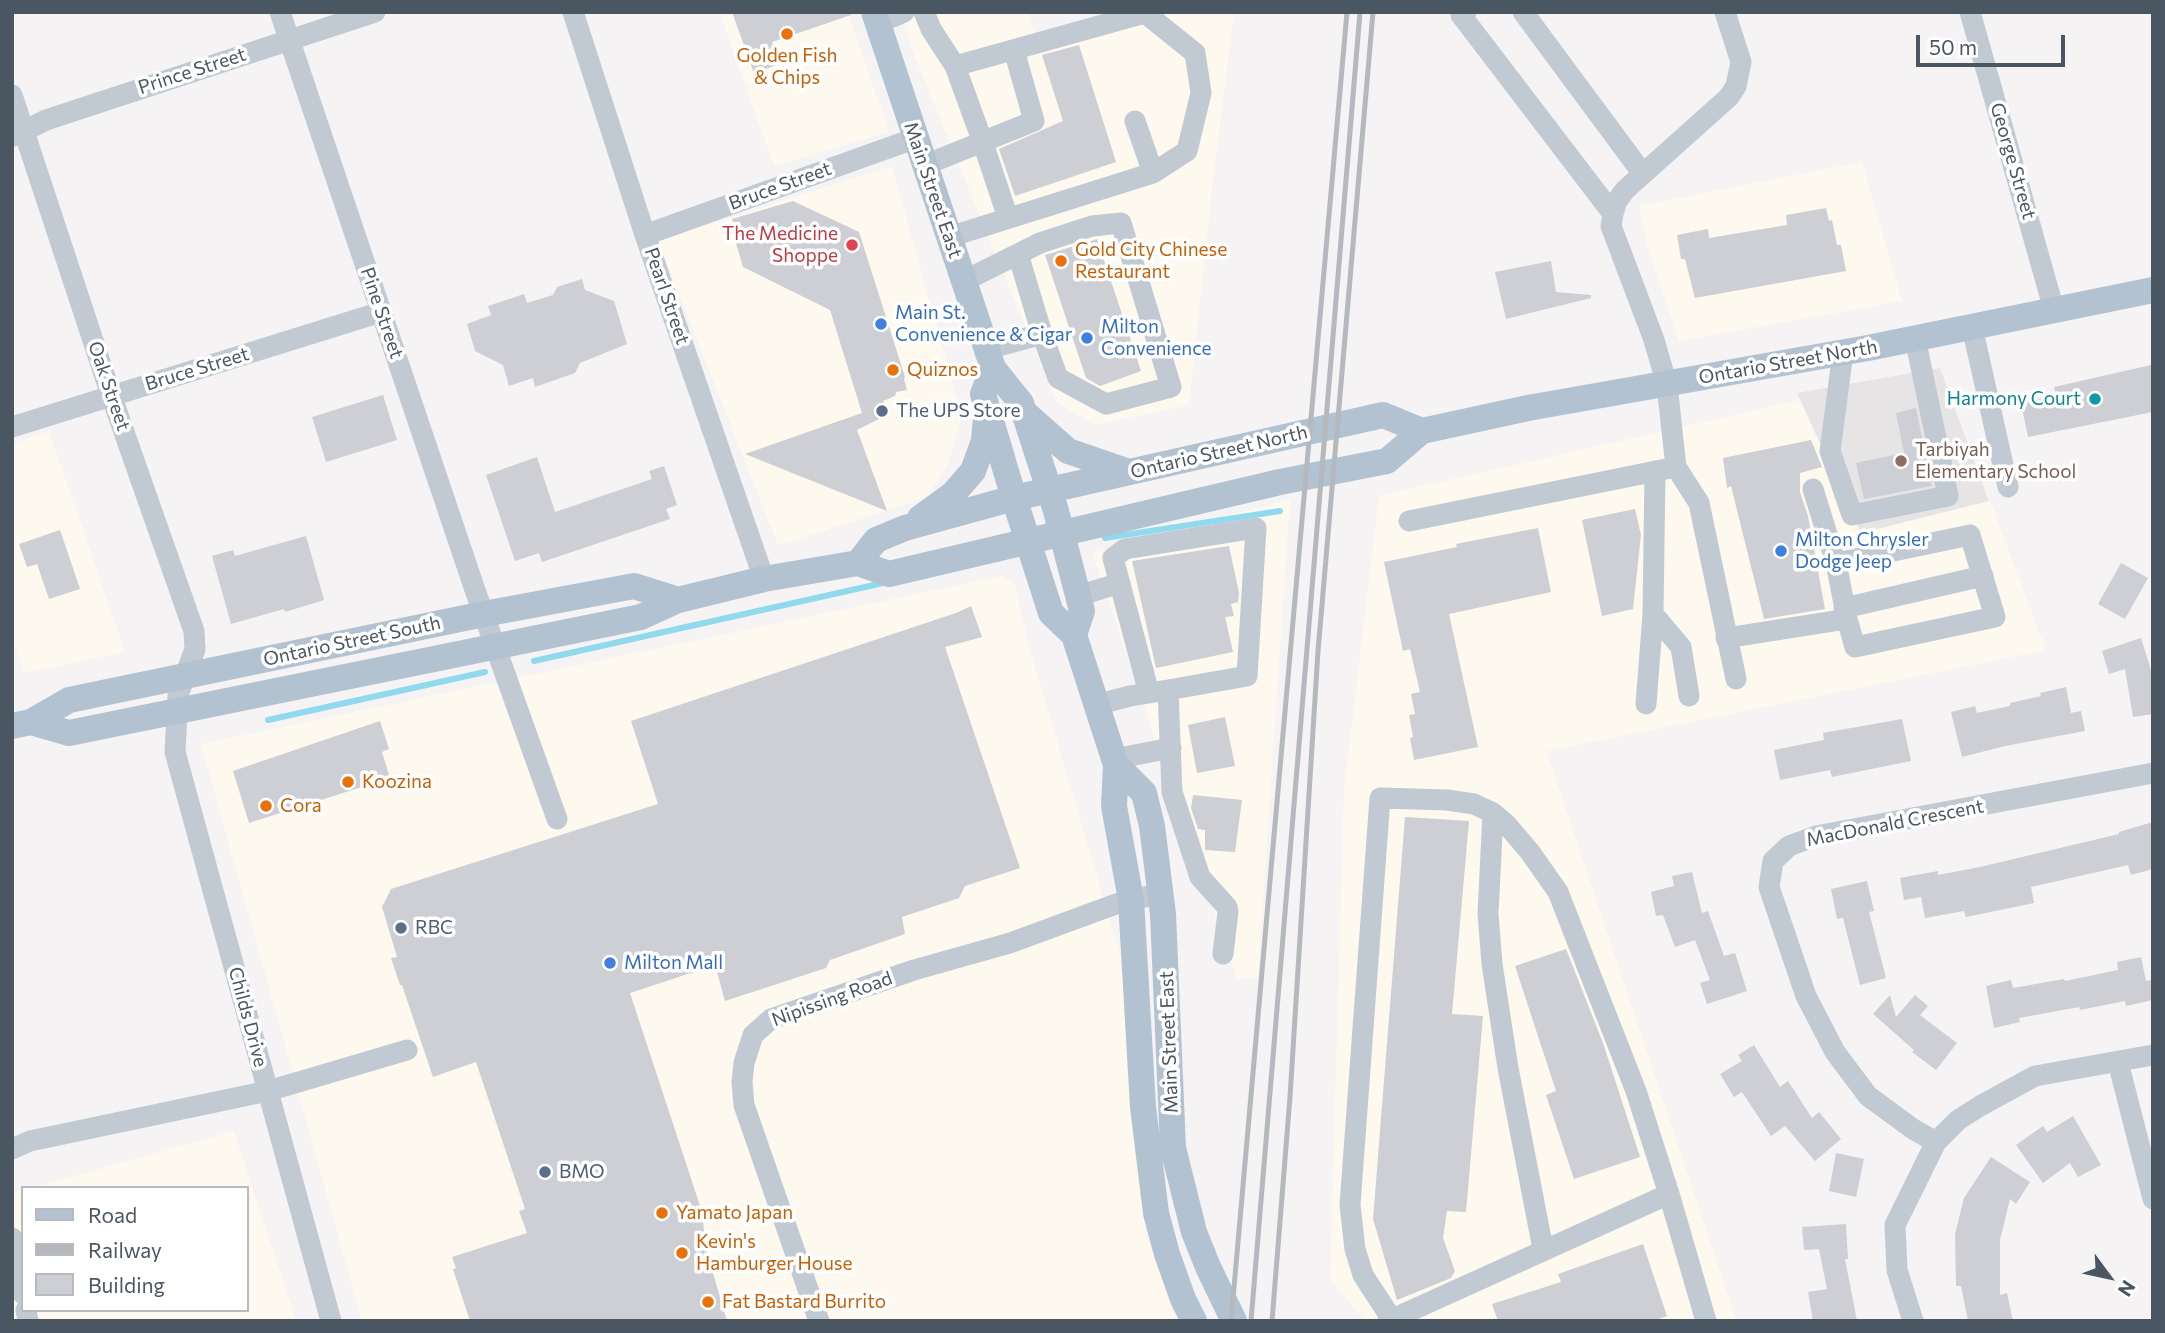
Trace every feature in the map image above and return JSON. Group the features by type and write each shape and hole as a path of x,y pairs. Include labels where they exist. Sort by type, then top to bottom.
{"main road":[{"name":"Main Street East","path":"876,18 990,358 1021,403 1050,491 1082,611 1073,635"},
{"name":"Ontario Street North","path":"1028,542 1280,482 1387,461 1422,431 1528,408 1843,352 2153,290"},
{"name":"Main Street East","path":"990,358 983,394 1014,498 1051,613 1073,635 1115,762 1114,806 1131,900 1143,1107 1156,1213 1167,1254 1194,1321"},
{"path":"905,528 953,494 973,471 984,441 987,409"},
{"path":"1024,411 1068,451 1129,472"},
{"name":"Ontario Street North","path":"1014,498 1383,415 1422,431"},
{"path":"858,563 876,540 905,528 1014,498"},
{"name":"Ontario Street South","path":"18,722 69,733 641,617 678,600 764,579 858,563 889,574 1028,542"},
{"name":"Ontario Street South","path":"18,722 69,700 484,614 634,586 678,600"},
{"name":"Main Street East","path":"1115,762 1144,793 1152,826 1161,892 1173,1148 1194,1232 1234,1321"}],"street":[{"name":"Pine Street","path":"280,12 495,647 557,819"},
{"name":"Prince Street","path":"19,134 46,120 375,12"},
{"name":"Pearl Street","path":"573,12 645,235 764,579"},
{"path":"876,18 904,12"},
{"path":"924,12 931,29 955,66 1007,219"},
{"path":"1466,12 1461,15 1612,214"},
{"path":"1523,12 1643,174"},
{"path":"1646,704 1666,469 1667,384 1654,340 1611,226 1612,214 1625,190 1729,97 1736,86 1741,62 1725,12"},
{"name":"George Street","path":"1970,12 2054,310"},
{"path":"949,237 1153,173 1187,150 1201,93 1195,53 1145,13 955,66"},
{"path":"925,165 1034,121 1014,50"},
{"name":"Oak Street","path":"12,95 19,134 194,631 195,649 178,695 176,711"},
{"path":"1135,121 1153,173"},
{"name":"Bruce Street","path":"645,235 916,138"},
{"path":"964,281 1018,254 1040,243 1091,226 1121,223 1171,387 1105,404 1058,378 1041,334 1018,254"},
{"name":"Bruce Street","path":"12,427 382,312"},
{"path":"1972,327 2008,487"},
{"path":"990,358 1041,334"},
{"path":"1843,352 1830,451 1852,515 1948,496 1915,338"},
{"path":"1409,520 1666,469"},
{"path":"1666,469 1699,503 1736,679"},
{"path":"1813,489 1836,563 1845,613 1855,647 1995,617 1970,535 1836,563"},
{"path":"1096,705 1158,692 1247,676 1256,528 1125,549 1114,558 1158,692 1171,748 1172,792 1200,877 1227,907 1223,954"},
{"path":"1726,638 1845,613 1983,576"},
{"path":"1078,596 1120,583"},
{"path":"1653,614 1681,647 1689,696"},
{"name":"Childs Drive","path":"176,711 176,752 331,1321"},
{"path":"1115,762 1171,748"},
{"name":"MacDonald Crescent","path":"1936,1142 1913,1129 1868,1096 1835,1052 1806,996 1769,887 1773,861 1789,846 1816,836 2153,773"},
{"path":"1669,1194 1390,1320 1363,1275 1354,1249 1350,1205 1380,798 1447,800 1474,804 1493,813 1530,852 1558,892 1636,1091 1669,1194 1706,1321"},
{"path":"1493,813 1488,914 1492,964 1508,1068 1543,1249"},
{"name":"Nipissing Road","path":"819,1321 744,1105 744,1063 753,1035 771,1019 914,970 1010,943 1161,892"},
{"path":"12,1149 30,1141 268,1091 407,1050"},
{"path":"1913,1321 1897,1270 1895,1225 1936,1142 1958,1120 2027,1080 2062,1070 2153,1055"},
{"path":"2118,1062 2153,1199"},
{"path":"12,1238 21,1284"}],"shaded area":[{"path":"719,12 848,12 889,132 774,166"},
{"path":"899,12 1028,12 1037,39 1107,12 1234,12 1189,405 1094,425 1056,401 914,55"},
{"path":"1862,162 1902,301 1679,341 1647,243 1639,206"},
{"path":"892,166 962,418 948,464 927,498 778,545 658,241"},
{"path":"1940,368 2046,650 1547,751 1737,1321 1365,1321 1330,1279 1344,789 1379,496"},
{"name":"Tarbiyah Elementary School","path":"1940,368 1989,501 1861,533 1797,393"},
{"path":"49,431 125,652 24,673 12,636 12,444"},
{"path":"1290,499 1258,977 1237,979 1092,553"},
{"name":"Milton Mall","path":"1003,576 1015,584 1028,643 1122,961 1145,1230 1176,1321 362,1321 201,744"},
{"path":"234,1131 296,1321 12,1321 12,1193 21,1191 21,1312 248,1312 248,1186 39,1186"}],"building":[{"path":"732,12 851,12 851,15 772,42 780,64 754,73"},
{"path":"1079,45 1116,162 1015,196 999,149 1063,121 1042,55"},
{"path":"793,201 859,232 905,377 907,390 896,392 895,396 883,401 889,414 857,430 887,511 745,454 862,413 830,310 743,267 732,219"},
{"path":"1826,208 1829,221 1832,220 1837,245 1841,245 1846,271 1695,298 1685,259 1681,259 1677,235 1708,229 1709,238 1787,225 1786,215"},
{"path":"1097,239 1141,371 1100,386 1086,378 1045,255"},
{"path":"1551,261 1556,292 1591,295 1591,298 1506,319 1495,272"},
{"path":"582,279 585,290 614,301 627,344 580,363 575,373 535,387 533,378 509,386 503,365 475,351 467,324 491,315 488,306 524,294 527,303 553,295 557,287"},
{"name":"Harmony Court","path":"2151,365 2153,412 2028,437 2021,403 2056,395 2054,387"},
{"path":"383,395 397,440 326,462 312,417"},
{"path":"1916,408 1932,486 1864,499 1856,463 1904,453 1896,413"},
{"name":"Milton Chrysler Dodge Jeep","path":"1811,440 1822,467 1800,473 1800,492 1808,516 1825,609 1764,619 1731,486 1727,488 1723,458"},
{"path":"537,457 555,512 652,479 649,471 664,466 677,505 666,509 670,519 542,562 539,553 515,561 486,475"},
{"path":"1635,509 1641,535 1633,609 1602,616 1582,520"},
{"path":"1538,528 1551,592 1449,614 1478,747 1414,760 1409,715 1415,714 1411,694 1420,692 1410,649 1403,651 1384,562"},
{"path":"60,530 80,589 49,599 37,564 27,567 19,544"},
{"path":"306,536 324,600 231,624 212,556 233,550 235,556"},
{"path":"1229,546 1239,593 1238,602 1231,604 1234,616 1225,617 1233,652 1156,668 1132,561"},
{"path":"2121,563 2148,578 2125,619 2098,604"},
{"name":"Milton Mall","path":"971,606 982,637 945,647 1020,868 965,886 959,898 902,917 905,934 830,960 826,968 725,1001 715,965 630,993 702,1212 706,1249 727,1321 470,1321 453,1269 456,1268 452,1257 527,1233 519,1211 525,1209 476,1062 433,1077 391,958 397,957 382,907 391,889 658,804 631,721"},
{"path":"2141,638 2153,677 2153,714 2133,717 2125,669 2109,674 2102,651"},
{"path":"2066,687 2071,713 2081,711 2085,731 1962,757 1951,712 1975,706 1977,713 2010,706 2010,703"},
{"path":"1225,717 1235,766 1197,773 1188,725"},
{"path":"1902,719 1911,761 1832,777 1830,770 1780,780 1774,750 1824,740 1823,733"},
{"path":"380,721 389,749 382,752 390,778 249,823 233,771"},
{"path":"1193,795 1242,800 1235,852 1205,850 1205,830 1198,829 1191,808"},
{"path":"1405,817 1469,821 1452,1014 1483,1016 1466,1212 1447,1211 1443,1238 1455,1271 1451,1278 1397,1300 1373,1219"},
{"path":"2153,822 2153,869 2131,875 2128,865 2031,887 2034,903 1966,917 1964,911 1925,918 1921,897 1904,900 1900,878 1938,871 1938,875 1980,867 2119,834"},
{"path":"1692,872 1702,913 1708,911 1724,956 1735,953 1747,991 1707,1004 1700,983 1710,980 1695,940 1675,947 1663,915 1656,916 1651,892 1674,886 1672,876"},
{"path":"1867,881 1874,911 1869,912 1886,978 1860,985 1843,918 1837,919 1831,889"},
{"path":"1566,949 1603,1043 1640,1157 1574,1179 1546,1095 1556,1091 1515,966"},
{"path":"2141,957 2146,981 2153,980 2153,1000 2126,1006 2125,1001 2080,1010 2079,1007 2019,1018 2020,1022 1994,1028 1986,986 2011,980 2013,988 2064,979 2065,981 2118,970 2117,962"},
{"path":"1890,995 1896,1017 1915,995 1928,1006 1920,1015 1957,1043 1936,1070 1912,1052 1914,1050 1873,1014"},
{"path":"1754,1045 1780,1087 1788,1081 1812,1118 1819,1112 1841,1139 1815,1161 1785,1126 1771,1136 1742,1092 1734,1097 1720,1074 1742,1061 1738,1055"},
{"path":"2073,1116 2101,1165 2078,1177 2070,1163 2043,1183 2016,1145 2043,1126 2047,1132"},
{"path":"1836,1153 1864,1159 1856,1197 1829,1191"},
{"path":"1991,1157 2030,1182 2016,1204 2010,1199 2000,1240 2000,1295 2007,1293 2013,1321 1968,1321 1961,1286 1956,1286 1955,1234 1964,1198"},
{"path":"1846,1224 1848,1259 1845,1259 1857,1321 1813,1321 1808,1292 1827,1289 1819,1249 1804,1250 1802,1227"},
{"path":"1643,1244 1667,1316 1653,1321 1498,1321 1492,1304 1561,1282 1558,1274"}],"waterway":[{"path":"1105,538 1280,511"},
{"path":"534,661 883,583"},
{"path":"268,720 485,672"}],"railway":[{"path":"1231,1321 1347,12"},
{"path":"1251,1321 1360,12"},
{"path":"1272,1321 1290,1097 1318,651 1373,12"}],"place":[{"name":"Golden Fish & Chips","path":"787,34"},
{"name":"The Medicine Shoppe","path":"852,245"},
{"name":"Gold City Chinese Restaurant","path":"1061,261"},
{"name":"Main St. Convenience & Cigar","path":"881,324"},
{"name":"Milton Convenience","path":"1087,338"},
{"name":"Quiznos","path":"893,370"},
{"name":"Harmony Court","path":"2095,399"},
{"name":"The UPS Store","path":"882,411"},
{"name":"Tarbiyah Elementary School","path":"1901,461"},
{"name":"Milton Chrysler Dodge Jeep","path":"1781,551"},
{"name":"Koozina","path":"348,782"},
{"name":"Cora","path":"266,806"},
{"name":"RBC","path":"401,928"},
{"name":"Milton Mall","path":"610,963"},
{"name":"BMO","path":"545,1172"},
{"name":"Yamato Japan","path":"662,1213"},
{"name":"Kevin's Hamburger House","path":"682,1253"},
{"name":"Fat Bastard Burrito","path":"708,1302"}]}
